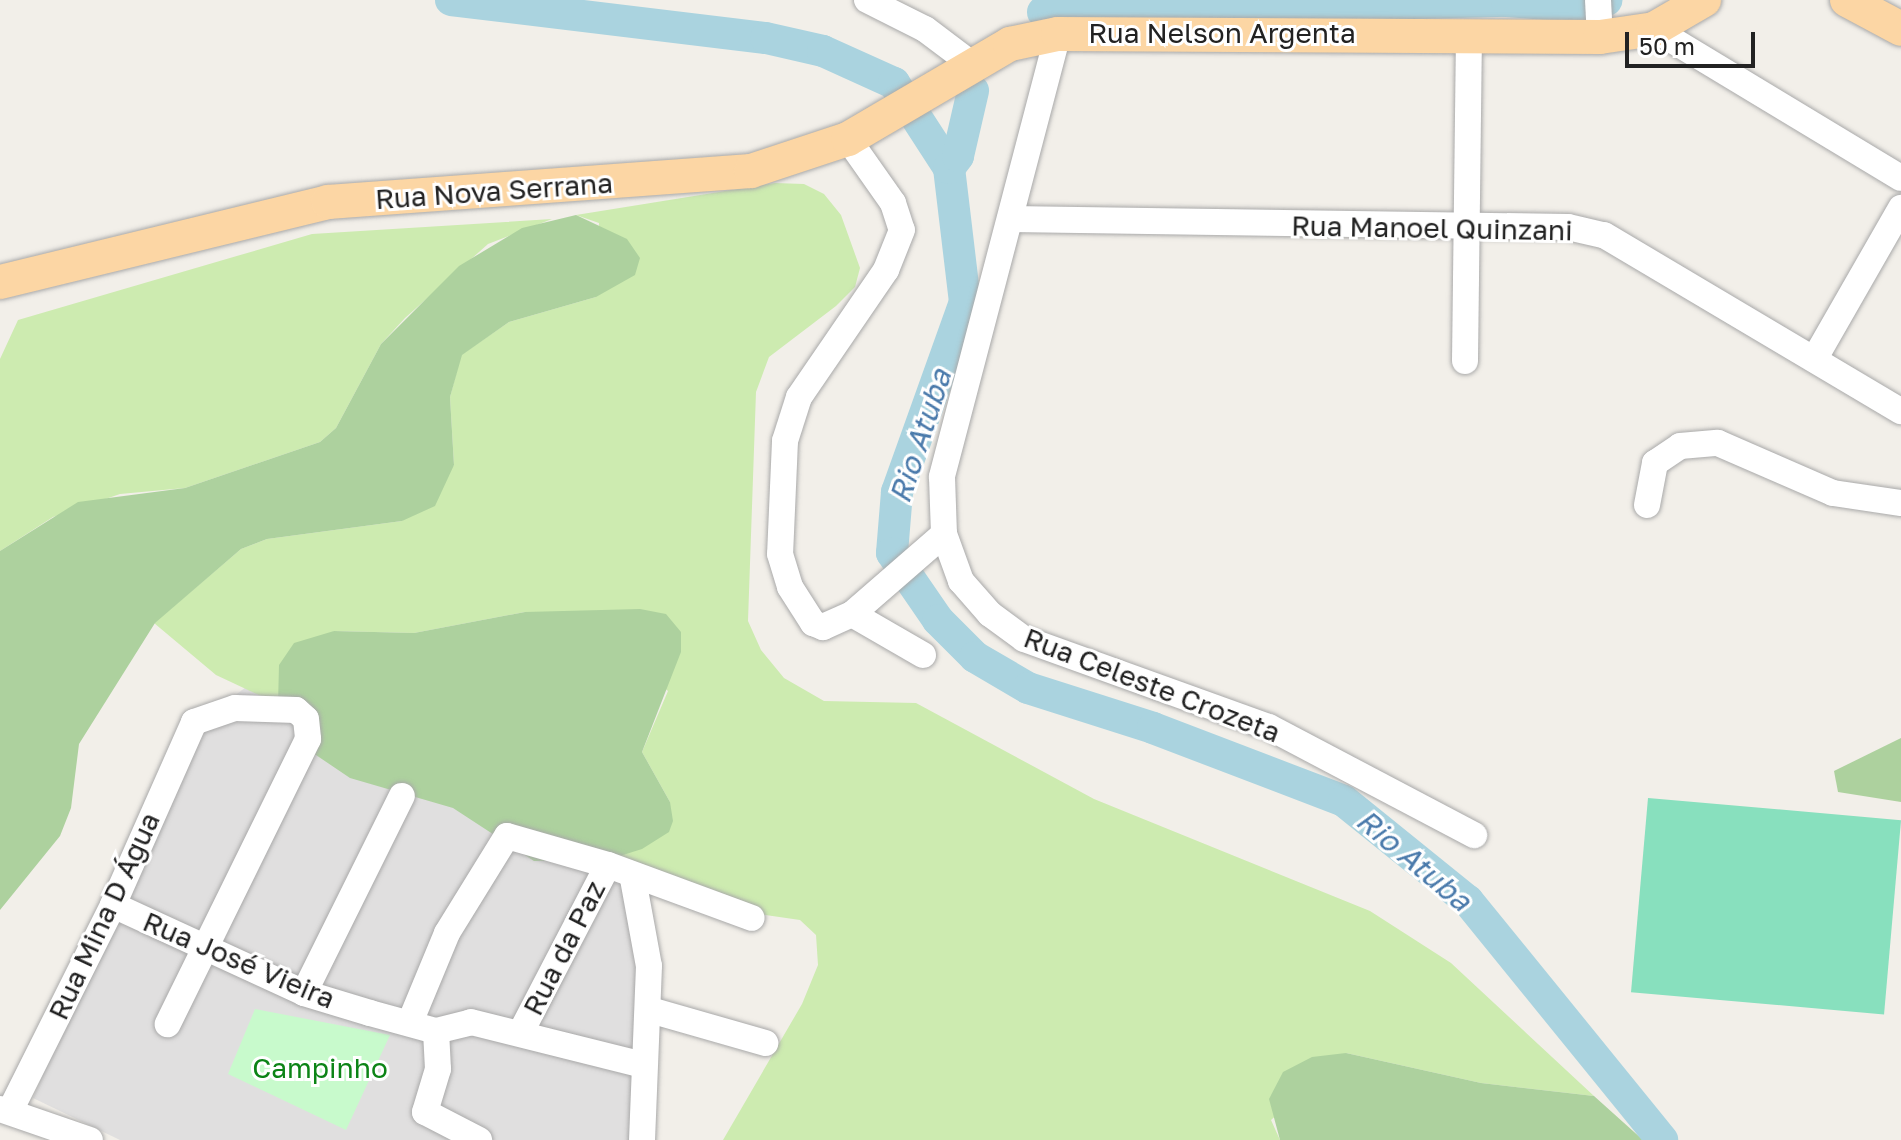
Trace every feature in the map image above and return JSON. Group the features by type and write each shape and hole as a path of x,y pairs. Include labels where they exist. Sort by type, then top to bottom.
{"main road":[{"name":"Rua Nelson Argenta","path":"969,62 1010,44 1058,34 1600,37 1654,29 1704,0"},
{"path":"1847,0 1901,29"},
{"name":"Rua Nova Serrana","path":"0,282 328,202 751,171 857,134 969,62"}],"street":[{"path":"867,0 925,29 969,62"},
{"path":"1598,0 1600,37"},
{"path":"1654,29 1901,178"},
{"name":"Rua Celeste Crozeta","path":"1058,34 942,477 944,534 961,581 990,614 1024,639 1269,727 1474,835"},
{"path":"1465,361 1469,36"},
{"path":"857,134 893,203 902,230 886,270 799,397 785,441 780,554 790,587 813,623 823,627 852,614 944,534"},
{"path":"1815,358 1901,208"},
{"name":"Rua Manoel Quinzani","path":"1010,219 1466,229 1568,227 1604,235 1901,411"},
{"path":"1647,505 1655,463 1680,446 1718,443 1833,493 1901,503"},
{"path":"852,614 923,655"},
{"name":"Rua Mina D Água","path":"5,1109 113,905 194,722 235,708 296,710 306,719 308,739 207,951"},
{"path":"304,993 402,796"},
{"path":"411,1020 447,933 507,836 608,865 633,879 752,918"},
{"name":"Rua da Paz","path":"521,1032 608,865"},
{"path":"633,879 650,1010 644,1065 642,1140"},
{"name":"Rua José Vieira","path":"113,905 207,951 304,993 411,1020 436,1031"},
{"path":"168,1024 207,951"},
{"path":"650,1010 765,1043"},
{"path":"479,1140 425,1112 438,1069 436,1031 471,1022 644,1065"},
{"path":"5,1109 49,1131 90,1140"}],"shaded area":[{"path":"250,684 651,872 648,1140 120,1140 33,1098 120,896 216,710"}],"green space":[{"path":"775,183 804,184 824,194 841,215 860,268 855,287 836,306 769,357 756,392 748,621 761,650 784,678 824,701 916,703 1094,799 1370,911 1451,963 1594,1096 1481,1083 1346,1053 1271,1120 1280,1140 723,1140 802,1004 818,965 816,935 800,920 711,907 607,860 670,802 642,752 668,691 579,613 525,612 414,633 334,631 278,704 216,675 154,623 241,549 267,539 402,521 454,465 450,397 461,355 509,322 596,297 599,223 576,215"},
{"path":"576,215 627,239 640,258 635,275 596,297 509,322 462,355 450,397 454,465 435,506 402,521 267,539 241,549 155,623 79,744 71,808 60,836 0,910 0,551 78,502 185,488 320,442 336,428 381,344 459,266 522,228"},
{"path":"552,219 488,244 405,318 381,344 336,428 320,442 185,488 120,494 53,517 0,551 0,359 18,320 312,234"},
{"path":"640,609 666,614 681,632 681,652 642,752 670,802 673,821 669,832 642,849 607,860 534,861 453,808 350,778 313,753 278,704 279,665 294,643 334,631 414,633 525,612"},
{"path":"1901,738 1901,802 1838,792 1834,771"},
{"path":"1648,798 1901,820 1884,1014 1631,992"},
{"name":"Campinho","path":"255,1009 390,1035 346,1130 228,1074"},
{"path":"1346,1053 1481,1083 1594,1096 1643,1140 1280,1140 1269,1099 1283,1072 1312,1057"}],"waterway":[{"name":"Rio Atuba","path":"451,0 766,38 823,51 894,83 949,168 965,302 897,492 892,553 938,620 975,657 1028,688 1153,728 1344,801 1468,901 1662,1140"},
{"path":"1043,12 1507,1 1573,6 1606,0"},
{"path":"949,168 958,156 973,91"}]}
